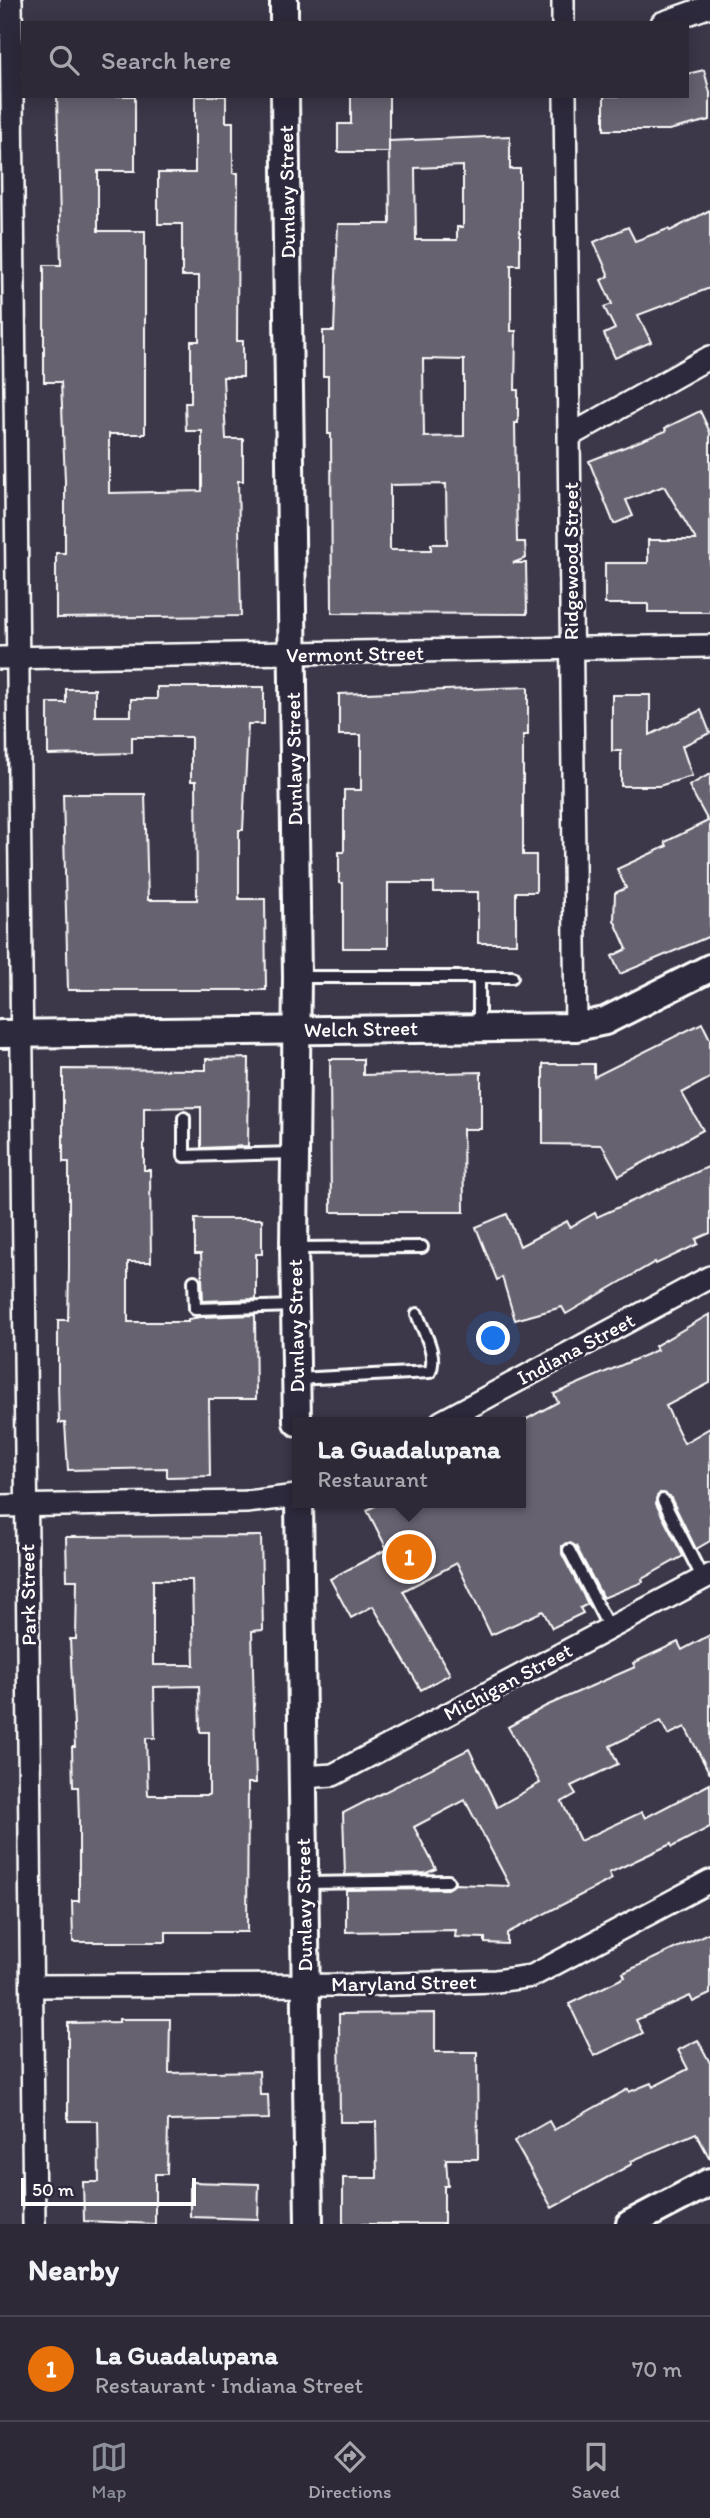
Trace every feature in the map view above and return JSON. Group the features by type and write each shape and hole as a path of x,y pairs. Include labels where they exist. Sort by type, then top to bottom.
{"street":[{"name":"Park Street","path":"11,0 11,1034 27,1505 34,2224"},
{"path":"284,0 284,21"},
{"path":"563,0 564,21"},
{"path":"668,21 710,6"},
{"name":"Dunlavy Street","path":"285,98 297,977 294,1248 297,1417"},
{"name":"Ridgewood Street","path":"565,98 576,1027"},
{"path":"571,435 710,357"},
{"name":"Vermont Street","path":"9,659 292,656 710,646"},
{"name":"Welch Street","path":"11,1034 576,1027 606,1021 710,968"},
{"name":"Indiana Street","path":"450,1417 710,1276"},
{"path":"0,1506 246,1502 292,1497"},
{"name":"Dunlavy Street","path":"299,1508 309,2224"},
{"name":"Michigan Street","path":"303,1777 333,1775 707,1577"},
{"name":"Maryland Street","path":"32,1986 488,1982 532,1976 710,1881"},
{"path":"631,2224 710,2182"}],"lane":[{"path":"297,977 512,977"},
{"path":"479,977 479,1028"},
{"path":"184,1118 184,1156 295,1153"},
{"path":"294,1248 422,1247"},
{"path":"194,1281 195,1309 295,1306"},
{"path":"296,1379 430,1372 432,1354 417,1314"},
{"path":"663,1500 707,1577"},
{"path":"569,1550 609,1628"},
{"path":"304,1882 448,1881"}],"building":[{"path":"704,70 710,93 710,120 669,130 604,130 604,98 689,98 689,74"},
{"path":"57,98 135,98 135,171 98,171 98,231 145,231 145,434 109,434 109,493 202,491 202,431 186,431 185,403 191,403 191,341 199,341 199,276 182,276 182,224 158,224 158,173 195,173 195,98 226,98 226,122 233,122 233,173 238,173 237,341 243,341 243,377 223,377 226,439 243,439 243,481 238,481 241,616 56,618 56,553 65,553 65,481 61,382 44,382 44,265 61,265"},
{"path":"351,98 389,98 389,152 338,152 338,124 351,124"},
{"path":"510,136 510,169 520,169 520,265 511,265 511,331 516,331 515,390 518,390 518,423 515,423 517,542 525,542 526,558 513,563 526,563 527,614 332,613 331,434 328,434 328,376 323,376 323,331 334,331 338,224 390,224 389,141","holes":["463,166 463,227 457,227 457,240 416,240 415,168","423,359 464,360 464,436 424,437","446,484 447,544 431,544 431,550 390,550 390,485"]},
{"path":"710,210 710,288 638,315 651,342 615,358 604,334 615,329 604,307 612,304 601,280 609,276 594,242 628,227 635,241 668,229 670,231"},
{"path":"700,411 710,432 710,612 648,612 648,604 605,604 605,563 648,563 648,540 696,540 664,486 626,500 633,516 614,524 589,461 666,431 665,428"},
{"path":"157,687 264,687 264,724 248,724 243,830 239,830 239,899 265,899 266,990 68,990 63,794 145,794 148,900 197,900 196,781 191,781 191,737 132,737 132,753 48,755 48,703 66,703 66,689 95,689 95,716 131,716 131,699 157,699"},
{"path":"528,687 528,735 523,735 523,855 536,855 536,892 516,892 516,943 478,943 478,892 434,892 434,883 388,883 388,948 343,948 343,883 339,883 339,852 344,852 344,790 361,790 361,735 339,735 339,694"},
{"path":"612,695 650,695 650,735 701,710 710,733 682,746 692,776 659,786 621,786 621,751 612,751"},
{"path":"710,774 710,936 620,974 612,956 627,949 614,920 615,893 626,888 617,869 667,846 665,842 708,821 689,786"},
{"path":"702,1023 710,1039 710,1078 682,1093 703,1130 619,1176 602,1145 543,1144 543,1064 594,1064 594,1077"},
{"path":"249,1058 248,1146 201,1148 201,1107 144,1108 144,1170 150,1170 151,1262 128,1262 128,1322 188,1322 188,1319 201,1317 255,1315 256,1399 209,1399 210,1476 167,1477 167,1468 68,1470 65,1423 59,1423 58,1381 58,1320 68,1320 69,1268 69,1162 63,1162 63,1069 206,1070 206,1059"},
{"path":"330,1059 363,1059 363,1075 481,1072 481,1129 463,1129 464,1212 331,1212"},
{"path":"710,1166 710,1233 696,1239 698,1244 656,1264 655,1262 566,1314 562,1307 515,1320 502,1277 497,1280 476,1227 507,1214 520,1246 567,1221 570,1227 595,1213 597,1217"},
{"path":"195,1219 262,1219 262,1254 256,1254 256,1299 203,1301 201,1254 195,1254"},
{"path":"710,1314 710,1383 666,1406 684,1443 710,1428 710,1541 696,1549 670,1496 660,1493 656,1504 683,1556 642,1579 643,1582 603,1598 576,1546 566,1543 562,1546 562,1554 588,1604 580,1608 583,1613 552,1628 543,1611 491,1635 457,1563 403,1591 450,1674 421,1690 373,1606 351,1618 330,1579 387,1549 367,1510 526,1508 526,1419 558,1402 554,1394 657,1350 655,1346"},
{"path":"261,1536 263,1630 252,1631 256,1783 248,1783 247,1932 166,1932 166,1942 73,1942 72,1901 79,1901 79,1823 78,1787 73,1787 72,1747 75,1747 70,1639 76,1639 77,1580 67,1580 66,1537","holes":["153,1580 192,1580 194,1665 153,1665","199,1686 200,1732 209,1732 209,1795 148,1795 146,1738 155,1738 154,1687"]},
{"path":"710,1635 710,1774 685,1727 668,1735 661,1721 610,1746 618,1764 571,1786 576,1794 562,1802 580,1841 642,1812 645,1818 710,1784 710,1827 672,1847 671,1844 609,1873 612,1879 507,1933 507,1944 485,1943 485,1938 455,1937 456,1930 346,1932 346,1890 448,1889 455,1884 510,1886 465,1800 414,1827 436,1869 426,1873 345,1875 343,1813 469,1749 497,1807 540,1783 508,1727 546,1706 635,1667 633,1663 678,1642 682,1650"},
{"path":"710,1932 710,1994 693,2002 690,1996 636,2020 643,2033 594,2056 569,2004 625,1977 623,1973"},
{"path":"435,2013 435,2052 477,2052 478,2159 446,2159 448,2186 444,2186 444,2224 343,2224 343,2178 377,2178 376,2122 340,2122 339,2014"},
{"path":"119,2019 170,2019 169,2073 259,2071 260,2095 268,2095 269,2119 168,2121 167,2174 155,2174 155,2224 84,2221 83,2182 99,2182 98,2121 68,2121 68,2023 119,2022"},
{"path":"698,2040 710,2063 710,2159 696,2133 631,2161 632,2164 552,2208 514,2141 549,2121 554,2130 628,2089 629,2092 651,2083 653,2087 688,2069 678,2050"},
{"path":"190,2182 259,2184 258,2219 190,2217"}],"place":[{"name":"La Guadalupana","path":"409,1557"}]}
